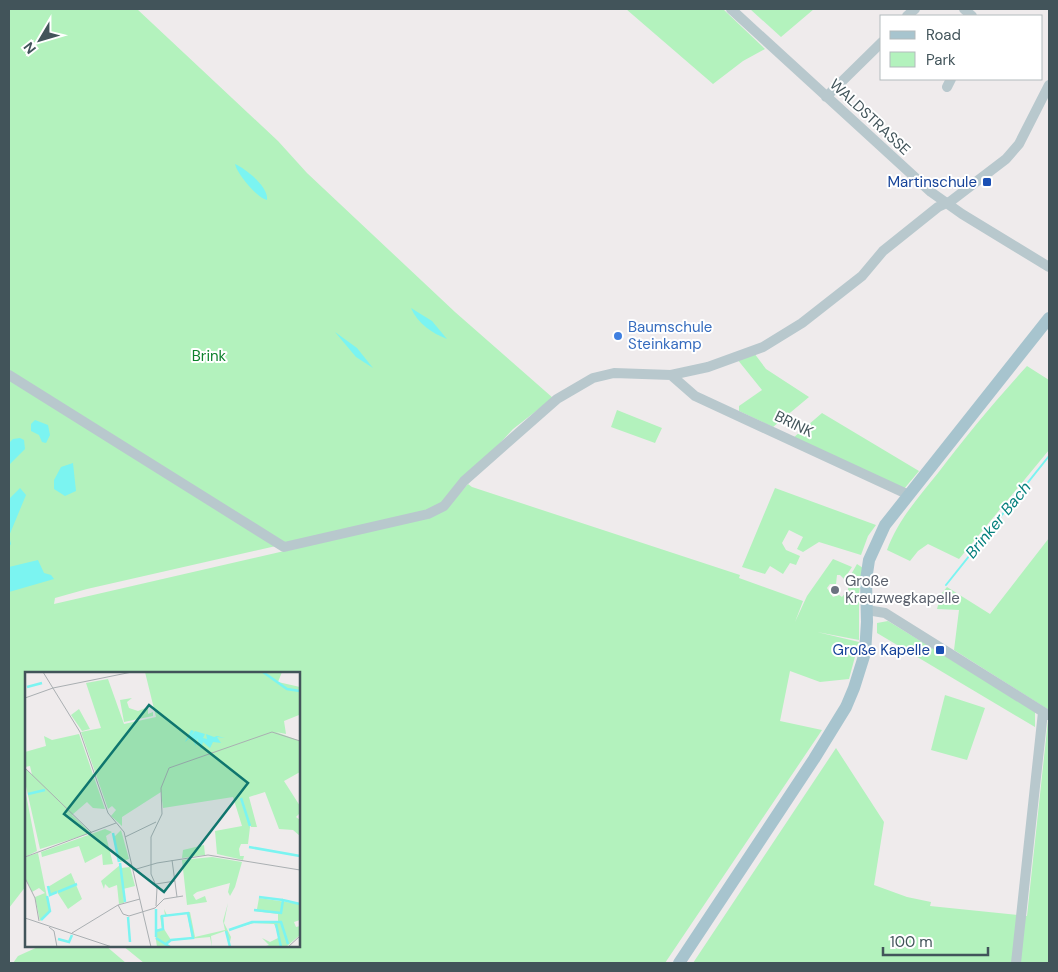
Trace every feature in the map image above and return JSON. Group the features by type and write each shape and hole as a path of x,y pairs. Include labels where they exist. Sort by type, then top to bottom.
{"main road":[{"path":"679,963 846,707 865,653 866,573 872,550 885,525 1049,318"}],"street":[{"name":"WALDSTRASSE","path":"730,9 914,178 946,203 1049,267"},
{"path":"826,97 880,44"},
{"path":"9,375 284,548 428,514 444,506 464,481 525,425 557,399 593,378 614,373 671,375 724,361 763,347 783,336 862,276 883,251 1011,154 1019,144 1049,84"},
{"name":"BRINK","path":"671,375 695,396 908,495"},
{"path":"867,610 885,613 1046,714 1016,963"}],"green space":[{"name":"Brink","path":"9,9 137,9 278,141 307,173 455,312 553,398 513,429 439,509 87,589 55,598 54,604 419,520 445,510 468,484 472,487 740,575 739,578 803,601 795,622 807,596 833,559 852,567 844,579 837,575 836,584 830,584 827,588 833,597 839,595 842,597 848,590 849,578 857,564 863,568 859,593 859,640 817,632 859,642 849,679 820,682 790,671 780,721 822,730 665,963 144,963 124,947 300,947 300,672 25,672 25,887 9,908"},
{"path":"626,9 723,9 765,49 743,61 713,84"},
{"path":"750,9 814,9 781,37"},
{"path":"754,353 766,369 809,397 773,427 739,411 739,406 762,390 737,359"},
{"path":"1027,366 1049,380 1049,450 959,559 928,544 918,551 910,561 887,550 897,529 916,500 981,419"},
{"path":"617,410 662,428 655,443 611,427"},
{"path":"822,413 919,471 904,489 793,438"},
{"path":"775,488 876,525 868,536 861,555 819,542 803,552 797,549 803,537 789,530 782,543 786,550 800,556 796,565 790,563 783,574 770,566 765,574 742,567"},
{"path":"1049,538 1049,710 954,650 959,610 937,609 941,594 947,587 990,614"},
{"path":"888,621 1035,711 1035,727 877,633 877,623"},
{"path":"945,695 985,708 967,760 931,750"},
{"path":"1048,720 1049,963 693,963 836,748 884,822 874,885 907,897 931,902 930,906 1027,916"},
{"path":"38,947 107,947 126,963 13,963 18,956"}],"water":[{"path":"235,164 261,184 267,195 267,200 263,199 248,185"},
{"path":"411,308 432,321 447,339 426,327 417,319"},
{"path":"335,332 357,348 373,368 356,357"},
{"path":"35,420 48,425 50,435 46,443 42,442 39,435 31,431 31,424"},
{"path":"20,438 24,440 25,449 9,465 9,443 13,439"},
{"path":"73,463 76,491 65,496 54,489 54,480 61,467"},
{"path":"20,488 26,495 9,536 9,499"},
{"path":"38,560 44,573 51,575 54,579 9,592 9,567"}],"waterway":[{"name":"Brinker Bach","path":"946,585 1049,456"}],"place":[{"name":"Martinschule","path":"987,182"},
{"name":"Baumschule Steinkamp","path":"618,336"},
{"name":"Große Kreuzwegkapelle","path":"835,590"},
{"name":"Große Kapelle","path":"940,650"}]}
